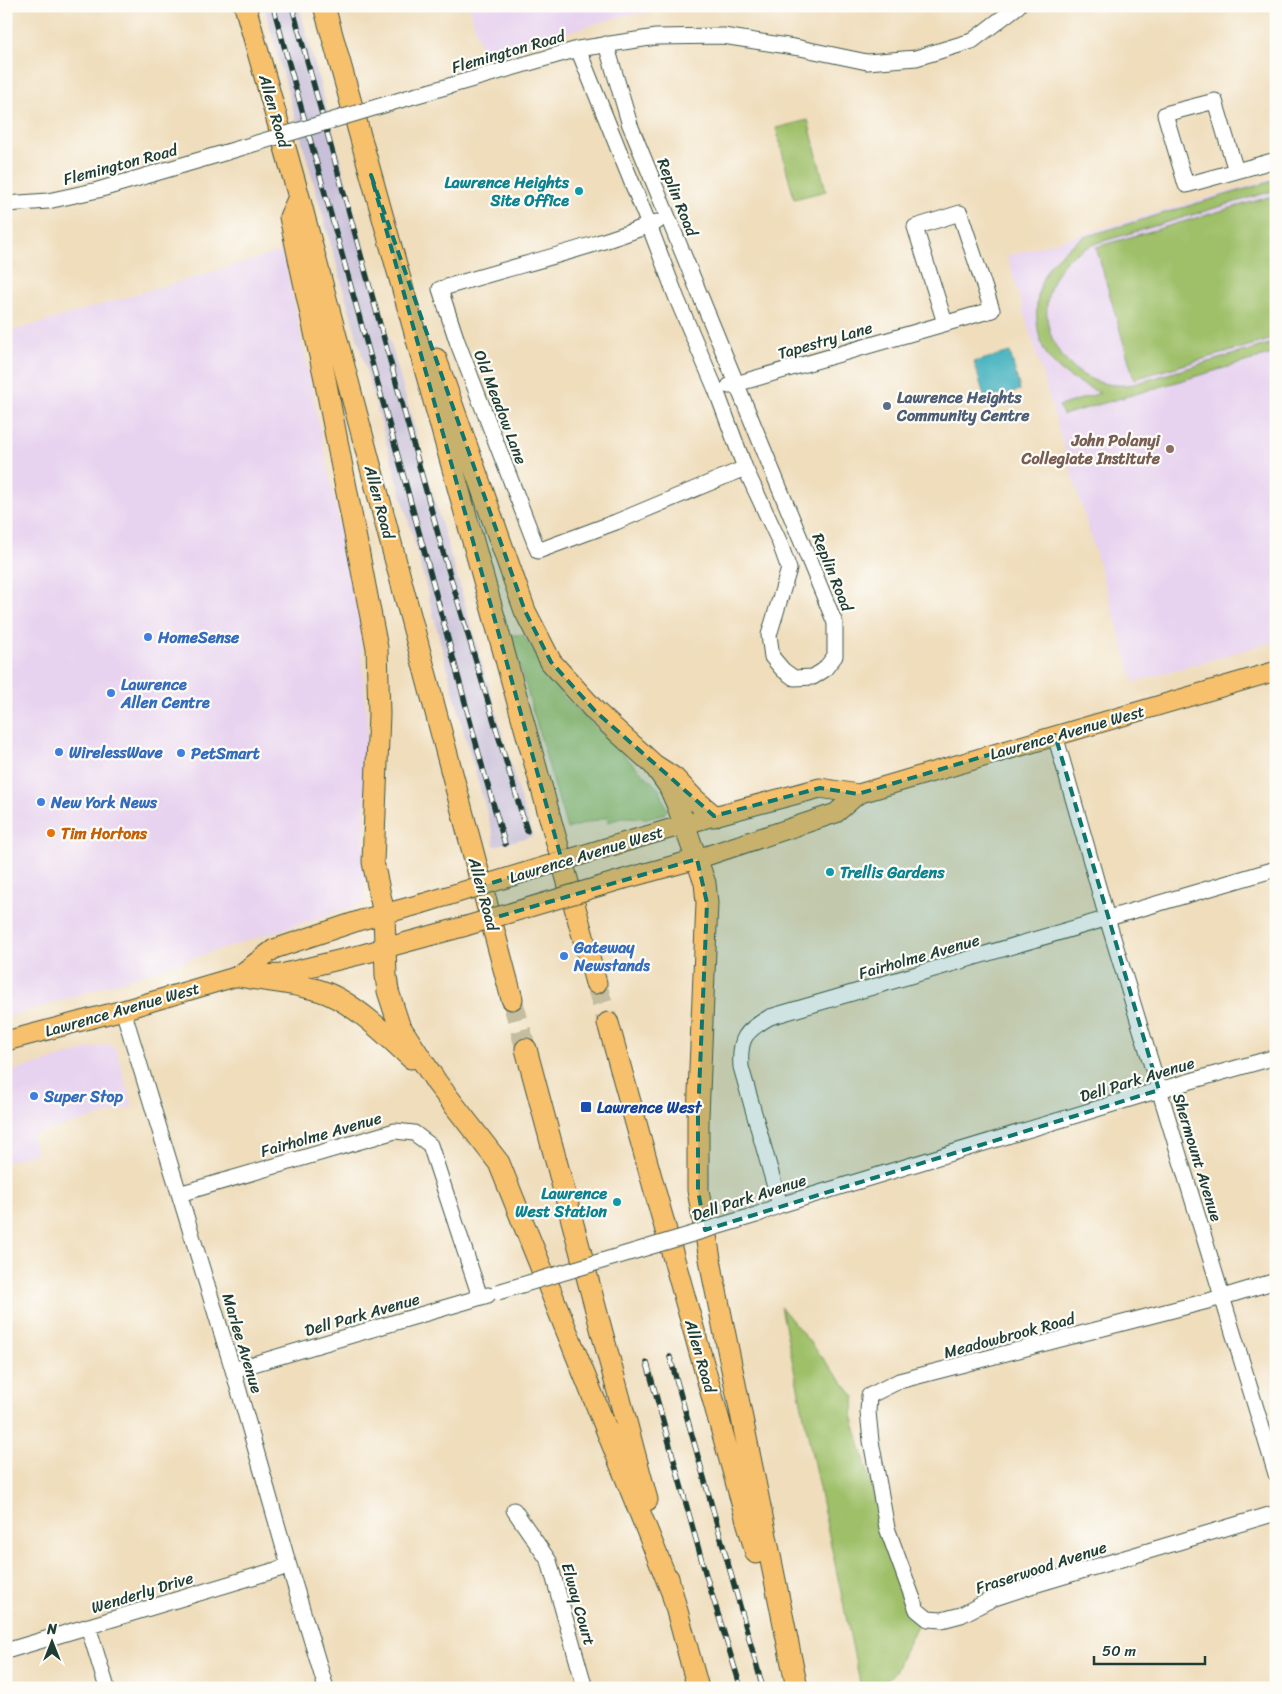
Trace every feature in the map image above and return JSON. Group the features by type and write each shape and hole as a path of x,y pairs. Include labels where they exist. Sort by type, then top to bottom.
{"highway":[{"name":"Allen Road","path":"245,6 299,197 512,999"},
{"path":"324,6 596,983"},
{"path":"371,174 525,611 551,662 596,712 654,765 674,778 714,816"},
{"path":"299,197 290,217 325,379 377,648 379,714 373,862 384,914 388,991 400,1025 437,1083 499,1163 671,1590"},
{"path":"654,765 669,786 705,883 707,903 698,1116 698,1190 713,1276 795,1688"},
{"path":"238,976 323,992 346,1004 385,1033 437,1083"},
{"name":"Allen Road","path":"608,1023 795,1688"},
{"path":"526,1049 698,1688"}],"main road":[{"name":"Lawrence Avenue West","path":"6,1041 123,1010 238,976 281,974 386,948 697,859 836,813 858,794 1276,671"},
{"name":"Lawrence Avenue West","path":"238,976 274,949 614,845 820,788 858,794"}],"street":[{"name":"Flemington Road","path":"6,204 48,201 90,192 578,49 656,36 724,36 800,48 867,62 906,59 928,55 972,41 1018,6"},
{"name":"Replin Road","path":"578,49 677,298 716,390 745,468 790,569 769,635 772,657 783,670 794,678 813,677 824,670 835,656 834,623 630,125 606,44"},
{"path":"1236,171 1215,101 1165,114 1186,185 1276,160"},
{"name":"Tapestry Lane","path":"716,390 992,310 960,213 915,227 945,323"},
{"name":"Old Meadow Lane","path":"668,217 598,244 440,289 461,350 538,551 616,522 745,468"},
{"name":"Shermount Avenue","path":"1055,735 1107,918 1276,1474"},
{"name":"Fairholme Avenue","path":"780,1205 741,1067 740,1050 745,1037 754,1026 770,1017 1276,868"},
{"name":"Marlee Avenue","path":"123,1010 233,1370 326,1688"},
{"name":"Dell Park Avenue","path":"233,1370 756,1214 780,1205 1159,1090 1276,1057"},
{"name":"Fairholme Avenue","path":"179,1194 395,1131 414,1132 430,1145 480,1297"},
{"name":"Meadowbrook Road","path":"884,1515 871,1441 868,1412 869,1396 899,1381 1222,1297 1276,1281"},
{"name":"Elway Court","path":"514,1510 549,1561 585,1688"},
{"name":"Fraserwood Avenue","path":"884,1515 916,1610 928,1618 942,1620 992,1599 1034,1585 1276,1513"},
{"name":"Wenderly Drive","path":"6,1651 289,1566"},
{"path":"88,1626 107,1688"}],"highlighted area":[{"path":"371,175 525,611 551,662 596,712 714,816 820,788 858,794 1055,735 1159,1090 705,1230 698,1190 698,1116 707,903 697,859 490,919 482,886 562,861"}],"shaded area":[{"path":"264,6 299,6 433,495 521,801 533,836 494,846 493,834 465,736 413,537"},
{"path":"469,6 659,6 658,12 626,15 483,57"},
{"name":"John Polanyi Collegiate Institute","path":"1276,178 1276,641 1134,682 1007,256"},
{"path":"283,251 359,618 367,721 364,855 365,903 6,1018 6,333"},
{"path":"107,1044 115,1047 133,1107 32,1135 37,1153 6,1162 6,1073"}],"green space":[{"path":"808,120 826,191 794,199 776,128"},
{"path":"1276,180 1276,190 1097,243 1079,252 1064,263 1052,284 1047,306 1049,328 1057,348 1070,365 1088,378 1110,384 1134,384 1276,342 1276,353 1063,415 1059,406 1100,393 1063,373 1045,353 1038,329 1037,302 1043,277 1053,262 1065,250 1084,237"},
{"path":"1276,195 1276,338 1134,379 1096,247"},
{"path":"511,635 523,635 561,694 660,790 667,810 664,814 646,818 625,817 608,822 607,817 567,829"},
{"path":"781,1307 855,1397 852,1415 905,1606 920,1619 895,1671 882,1688 861,1688"}],"water":[{"path":"1010,352 1020,390 985,399 974,362"}],"tunnel":[{"path":"596,983 608,1023"},
{"path":"512,999 526,1049"}],"railway":[{"path":"273,6 505,844"},
{"path":"292,6 443,552 527,831"},
{"path":"670,1357 763,1688"},
{"path":"647,1363 705,1572 741,1688"}],"place":[{"name":"Lawrence Heights Site Office","path":"579,191"},
{"name":"Lawrence Heights Community Centre","path":"887,406"},
{"name":"John Polanyi Collegiate Institute","path":"1170,449"},
{"name":"HomeSense","path":"148,637"},
{"name":"Lawrence Allen Centre","path":"111,693"},
{"name":"WirelessWave","path":"59,752"},
{"name":"PetSmart","path":"181,753"},
{"name":"New York News","path":"41,802"},
{"name":"Tim Hortons","path":"51,833"},
{"name":"Trellis Gardens","path":"830,872"},
{"name":"Gateway Newstands","path":"564,956"},
{"name":"Super Stop","path":"34,1096"},
{"name":"Lawrence West","path":"586,1107"},
{"name":"Lawrence West Station","path":"617,1202"}]}
